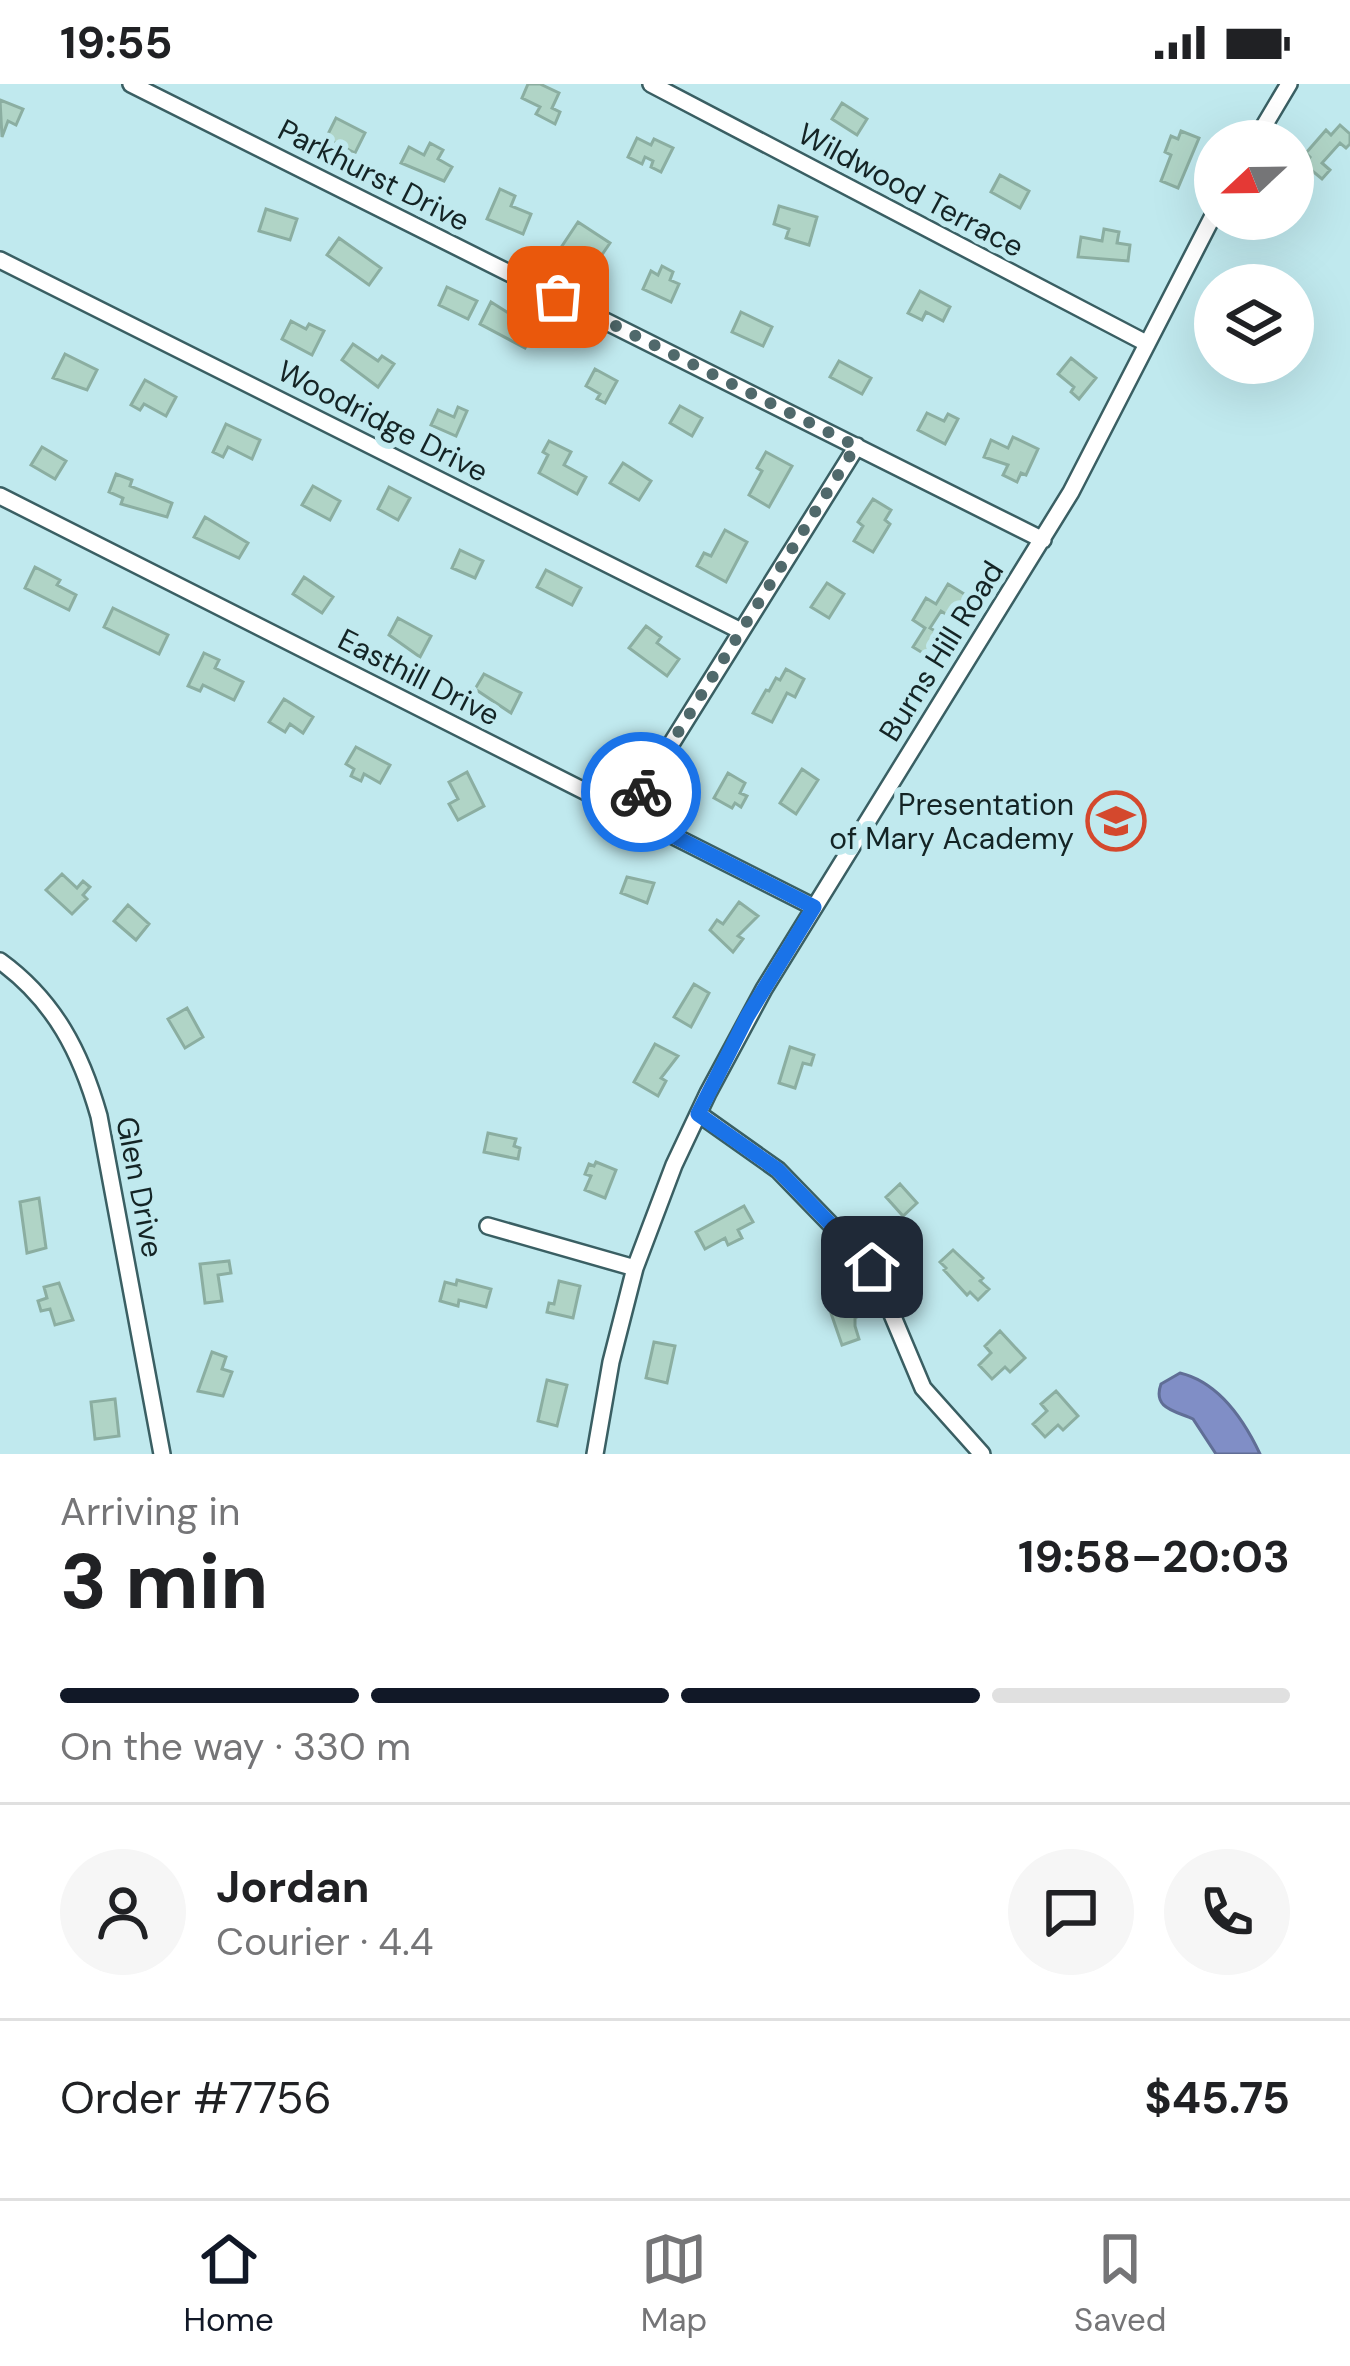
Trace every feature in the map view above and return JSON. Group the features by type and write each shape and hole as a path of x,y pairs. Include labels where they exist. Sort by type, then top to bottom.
{"street":[{"name":"Parkhurst Drive","path":"131,84 1043,540"},
{"name":"Wildwood Terrace","path":"651,84 1146,343"},
{"path":"1268,120 1289,84"},
{"name":"Burns Hill Road","path":"595,1454 610,1362 635,1268 698,1114 747,1017 1043,540 1200,240"},
{"name":"Woodridge Drive","path":"0,260 741,631"},
{"path":"628,813 856,446"},
{"name":"Easthill Drive","path":"0,496 814,907"},
{"name":"Glen Drive","path":"0,961 43,998 63,1024 90,1084 163,1454"},
{"path":"698,1114 778,1170 872,1267 923,1388 982,1454"},
{"path":"488,1226 635,1268"}],"water":[{"path":"1180,1373 1206,1385 1228,1404 1260,1454 1216,1454 1193,1419 1163,1404 1161,1384"}],"building":[{"path":"528,84 559,93 552,108 560,112 555,124 536,114 540,107 522,98"},
{"path":"0,100 23,109 16,125 8,121 2,137"},
{"path":"842,103 867,119 857,135 832,119"},
{"path":"336,118 365,133 355,153 326,138"},
{"path":"1340,125 1350,134 1350,144 1346,148 1340,143 1322,163 1330,170 1322,179 1314,172 1314,144 1326,130 1331,135"},
{"path":"1181,131 1194,136 1194,150 1178,188 1161,181 1171,155 1165,152 1171,136 1178,139"},
{"path":"637,138 673,148 661,172 645,157 642,164 628,157"},
{"path":"430,143 443,150 438,159 452,167 444,181 401,163 409,147 424,155"},
{"path":"1000,175 1029,191 1020,208 991,192"},
{"path":"500,189 515,196 511,206 531,214 523,234 487,219"},
{"path":"779,206 817,217 809,245 786,238 789,229 774,224"},
{"path":"266,209 297,219 290,240 259,231"},
{"path":"578,222 610,243 597,262 562,246"},
{"path":"1104,229 1119,232 1117,243 1130,245 1128,261 1078,257 1081,237 1102,241"},
{"path":"339,238 381,268 369,285 327,255"},
{"path":"662,266 673,272 670,280 679,284 671,302 643,289 651,271 658,275"},
{"path":"447,287 477,301 468,319 439,305"},
{"path":"920,291 950,307 943,321 926,312 922,320 908,313"},
{"path":"491,302 535,330 525,348 480,324"},
{"path":"741,312 772,327 763,346 732,332"},
{"path":"291,321 324,331 312,355 282,339"},
{"path":"353,344 378,361 382,356 394,364 378,387 342,360"},
{"path":"65,354 97,370 87,390 53,378"},
{"path":"1071,358 1096,378 1079,399 1071,392 1074,387 1058,374"},
{"path":"839,361 871,378 862,394 830,377"},
{"path":"595,369 617,381 605,403 586,386"},
{"path":"145,380 176,397 166,416 144,404 140,410 131,405"},
{"path":"680,406 702,418 692,436 670,423"},
{"path":"458,407 467,411 456,436 431,425 438,410 454,417"},
{"path":"927,413 944,421 948,414 958,419 945,444 918,430"},
{"path":"226,424 260,440 252,459 228,447 223,457 213,452"},
{"path":"1013,437 1038,449 1026,475 1021,473 1017,482 1003,475 1008,465 984,457 991,440 1008,448"},
{"path":"549,441 571,452 564,465 586,477 577,494 539,473"},
{"path":"42,447 66,461 55,479 31,465"},
{"path":"766,452 792,466 769,507 749,495"},
{"path":"623,463 651,481 639,500 610,483"},
{"path":"116,474 132,480 130,486 172,503 167,517 121,504 123,498 109,492"},
{"path":"313,486 340,501 330,520 302,505"},
{"path":"389,487 410,498 398,520 378,509"},
{"path":"873,499 891,510 885,520 890,524 873,552 854,541 863,526 858,522"},
{"path":"205,517 248,543 239,558 194,537"},
{"path":"725,530 747,542 726,582 697,566 704,553 711,556"},
{"path":"460,550 483,561 475,578 452,568"},
{"path":"35,567 76,595 69,610 25,588"},
{"path":"546,570 581,588 572,605 537,587"},
{"path":"304,577 333,597 322,613 293,594"},
{"path":"827,583 844,594 829,618 811,607"},
{"path":"948,584 969,597 955,620 941,611 930,628 944,636 931,658 913,647 925,628 913,620 926,598 936,604"},
{"path":"113,608 168,635 159,654 104,627"},
{"path":"398,618 431,636 420,657 389,635"},
{"path":"646,626 661,637 657,643 679,659 667,676 629,648"},
{"path":"204,653 219,660 215,668 243,682 234,700 203,685 200,691 188,686"},
{"path":"786,669 804,679 795,697 787,693 772,722 753,713 766,690"},
{"path":"484,674 521,693 511,713 475,689"},
{"path":"284,699 313,717 303,733 290,724 285,732 269,722"},
{"path":"356,747 390,765 380,783 364,774 361,781 351,776 354,769 346,764"},
{"path":"802,769 818,780 796,814 780,803"},
{"path":"467,772 484,806 458,820 449,804 458,799 449,782"},
{"path":"728,773 745,783 740,793 747,796 741,807 735,803 732,808 714,798"},
{"path":"62,874 77,888 83,881 90,887 83,895 87,899 72,914 46,890"},
{"path":"627,877 654,883 647,903 621,893"},
{"path":"739,902 758,916 738,936 743,939 733,952 710,930 717,920 723,924"},
{"path":"128,905 149,924 136,940 114,921"},
{"path":"694,984 709,993 691,1027 674,1017"},
{"path":"187,1008 203,1037 185,1048 168,1019"},
{"path":"655,1044 678,1056 661,1078 666,1081 658,1096 634,1082"},
{"path":"790,1047 814,1055 811,1065 803,1063 795,1088 779,1083"},
{"path":"488,1133 516,1139 518,1159 484,1152"},
{"path":"589,1164 616,1170 605,1198 585,1190 591,1176 585,1174"},
{"path":"900,1184 917,1203 903,1216 886,1197"},
{"path":"39,1198 46,1248 27,1253 20,1202"},
{"path":"744,1206 753,1222 738,1230 742,1238 728,1245 725,1238 705,1249 696,1232"},
{"path":"953,1250 989,1289 978,1300 970,1292 967,1295 940,1262"},
{"path":"229,1261 231,1273 218,1275 222,1301 205,1303 200,1264"},
{"path":"457,1280 491,1289 486,1307 440,1301 445,1282 456,1285"},
{"path":"559,1281 580,1286 573,1318 547,1312 549,1303 554,1304"},
{"path":"59,1283 73,1320 55,1325 50,1309 41,1311 38,1301 47,1298 44,1287"},
{"path":"841,1287 859,1316 855,1326 859,1339 842,1345 824,1293"},
{"path":"1000,1331 1025,1358 1010,1372 1005,1367 992,1379 979,1365 991,1353 985,1346"},
{"path":"654,1342 675,1346 667,1383 646,1378"},
{"path":"212,1352 226,1357 222,1369 232,1372 223,1396 198,1391"},
{"path":"547,1380 567,1385 557,1426 538,1421"},
{"path":"1056,1391 1078,1416 1063,1430 1058,1425 1045,1437 1033,1424 1047,1411 1041,1404"},
{"path":"115,1399 119,1436 95,1439 91,1402"}],"way so far":[{"path":"558,297 856,446 641,792"}],"place":[{"name":"Presentation of Mary Academy","path":"1116,821"}],"route":[{"path":"641,792 628,813 814,907 747,1017 698,1114 778,1170 872,1267"}]}
